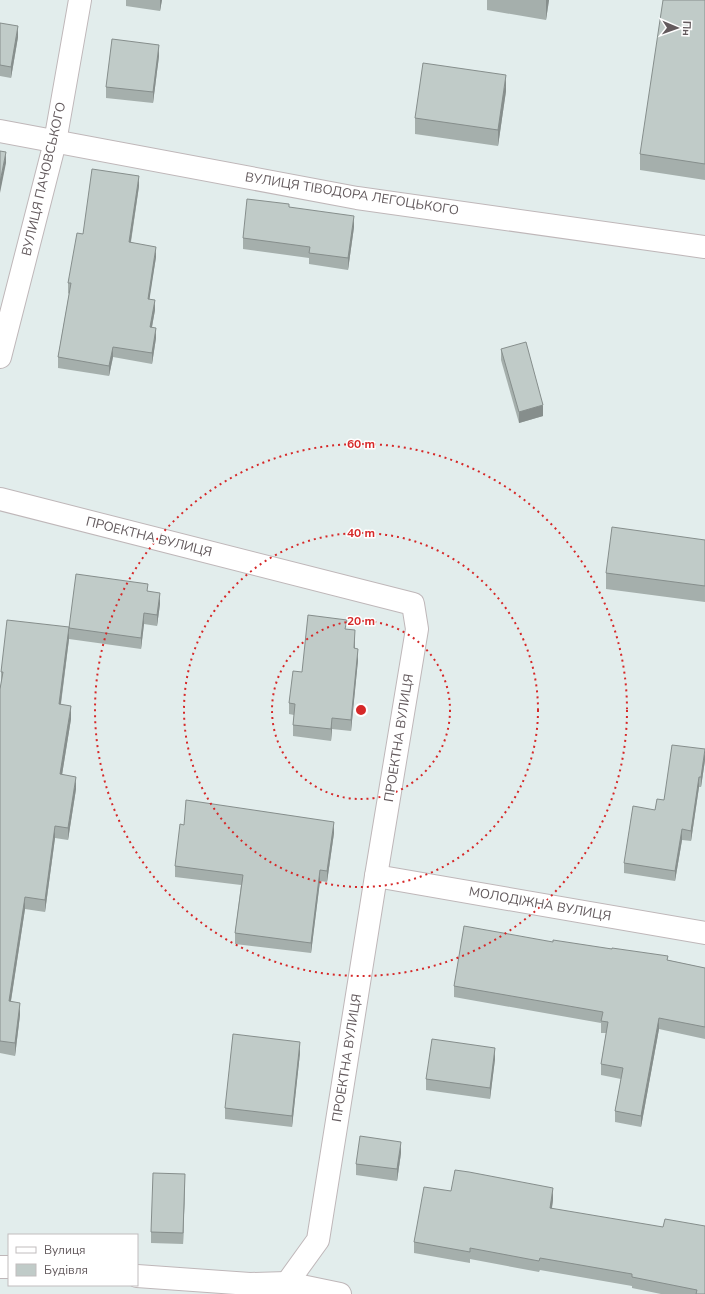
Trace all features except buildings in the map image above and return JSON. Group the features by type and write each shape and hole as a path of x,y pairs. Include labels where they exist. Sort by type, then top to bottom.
{"street":[{"name":"ВУЛИЦЯ ПАЧОВСЬКОГО","path":"0,357 55,142 80,0"},
{"name":"ВУЛИЦЯ ТІВОДОРА ЛЕГОЦЬКОГО","path":"0,131 357,198 705,247"},
{"name":"ПРОЕКТНА ВУЛИЦЯ","path":"0,499 413,604 417,629 318,1240 287,1283"},
{"name":"МОЛОДІЖНА ВУЛИЦЯ","path":"376,876 705,933"},
{"path":"138,1276 252,1289 287,1283 340,1294"}]}
